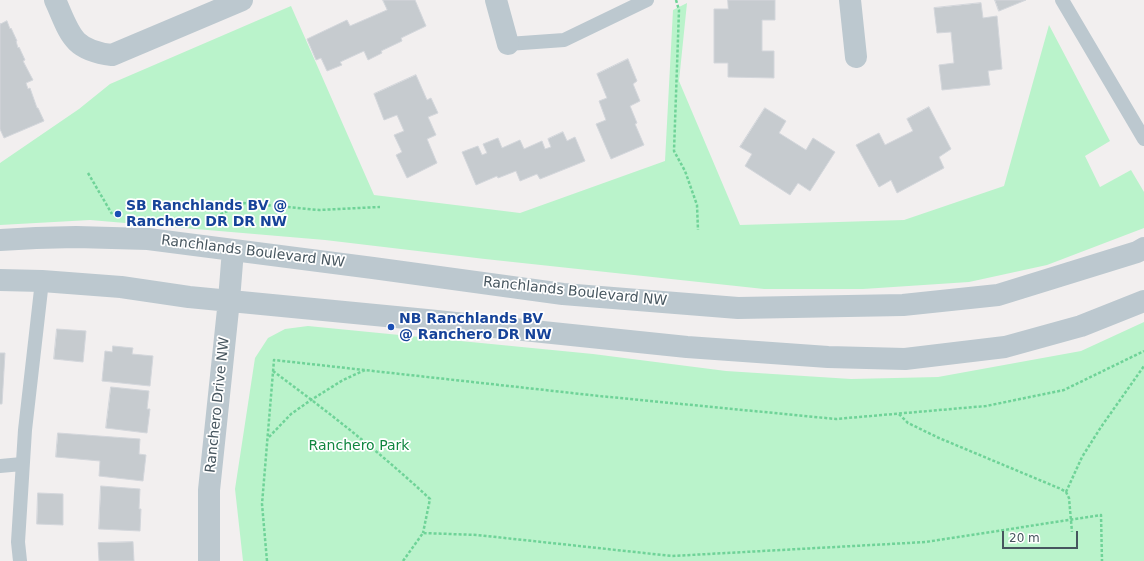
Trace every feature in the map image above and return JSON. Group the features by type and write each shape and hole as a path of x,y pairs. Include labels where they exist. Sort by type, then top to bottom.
{"street":[{"path":"55,0 71,37 82,46 98,53 112,55 242,0"},
{"path":"496,0 508,44"},
{"path":"850,0 856,56"},
{"name":"Ranchlands Boulevard NW","path":"0,240 76,237 148,239 563,294 738,308 903,305 998,295 1137,252 1144,248"},
{"name":"Ranchero Drive NW","path":"209,561 209,490 233,250"},
{"path":"0,280 42,281 121,287 189,297 687,347 828,357 905,359 1005,347 1081,326 1144,301"}],"lane":[{"path":"508,44 564,40 647,0"},
{"path":"1062,0 1144,139"},
{"path":"20,561 18,542 22,464 42,281"},
{"path":"0,466 22,464"}],"path":[{"path":"676,0 679,10 674,151 685,171 697,205 698,230"},
{"path":"88,173 114,218"},
{"path":"203,223 244,202 319,210 380,208"},
{"path":"267,561 262,504 274,360 599,396 836,419 986,406 1064,390 1144,351"},
{"path":"1066,492 1082,457 1100,428 1144,366"},
{"path":"268,438 291,414 311,400 342,380 366,370"},
{"path":"273,371 410,480 430,499 423,533 403,561"},
{"path":"898,414 908,422 939,438 1061,488 1066,492 1069,498 1072,532"},
{"path":"423,533 477,535 672,556 926,542 1101,515 1102,561"}],"green space":[{"path":"687,3 679,81 740,225 904,220 1004,186 1049,25 1110,141 1085,156 1100,187 1131,170 1144,192 1144,228 1047,265 969,282 863,289 764,289 325,240 90,220 0,225 0,163 79,109 110,84 291,6 374,195 520,213 665,161 673,10"},
{"name":"Ranchero Park","path":"1144,322 1144,561 243,561 235,489 255,358 268,338 285,329 308,326 593,354 726,371 851,379 938,377 1081,351"}],"building":[{"path":"383,0 415,0 426,26 401,38 402,41 381,51 382,53 368,60 364,51 340,62 342,65 327,71 321,58 316,60 307,39 347,20 350,26 387,10"},
{"path":"728,0 775,0 775,20 762,20 762,51 774,51 774,78 728,77 728,63 714,63 714,9 728,9"},
{"path":"995,0 1026,0 999,11"},
{"path":"981,3 983,18 997,16 1002,69 988,71 990,85 942,90 939,65 954,63 951,32 937,33 934,8"},
{"path":"7,21 17,41 18,48 19,47 25,60 23,61 33,80 26,83 28,89 30,88 37,108 44,121 4,138 0,129 0,24"},
{"path":"628,59 637,81 633,84 640,101 630,106 637,123 635,124 644,145 611,159 596,124 606,120 599,101 607,98 597,74"},
{"path":"416,75 427,100 431,98 438,113 428,117 436,135 427,139 437,163 407,178 396,155 402,152 394,135 404,131 397,115 384,120 374,94"},
{"path":"929,107 951,149 939,157 944,168 897,193 891,180 879,187 856,145 879,133 885,145 913,131 907,119"},
{"path":"765,108 786,121 779,133 806,150 813,138 835,152 810,191 798,183 790,195 745,166 752,154 740,147"},
{"path":"563,132 567,141 575,137 585,161 540,179 537,174 520,181 516,171 498,178 497,176 476,185 462,152 478,146 482,155 487,153 483,144 498,138 502,148 520,140 524,149 542,141 545,149 551,147 548,139"},
{"path":"57,329 86,331 83,362 54,359"},
{"path":"113,346 133,348 132,354 153,356 150,386 102,381 105,351 112,352"},
{"path":"0,353 5,353 2,404 0,404"},
{"path":"111,387 149,391 147,409 150,409 147,433 106,428"},
{"path":"58,433 140,439 139,454 146,455 143,481 99,476 100,461 56,457"},
{"path":"101,486 140,489 140,531 99,529"},
{"path":"38,493 63,494 63,525 37,524"},
{"path":"133,542 134,561 99,561 98,543"}],"place":[{"name":"SB Ranchlands BV @ Ranchero DR DR NW","path":"118,214"},
{"name":"NB Ranchlands BV @ Ranchero DR NW","path":"391,327"}]}
